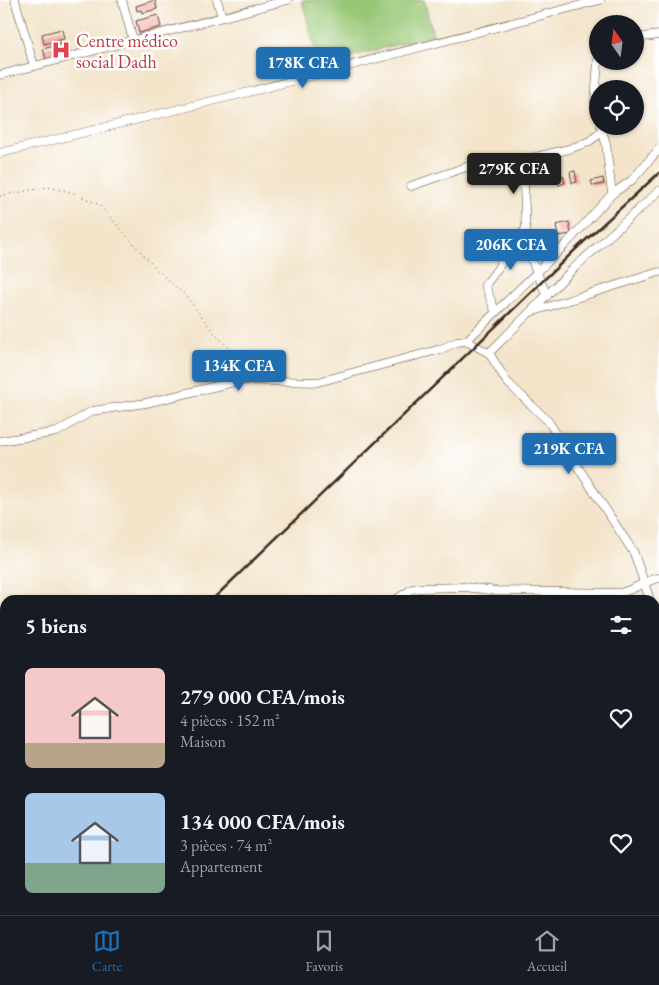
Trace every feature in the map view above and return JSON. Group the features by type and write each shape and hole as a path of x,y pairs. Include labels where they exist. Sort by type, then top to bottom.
{"street":[{"path":"15,0 34,66"},
{"path":"122,0 133,40"},
{"path":"217,0 222,17"},
{"path":"0,75 288,0"},
{"path":"0,153 249,92 600,0"},
{"path":"644,36 659,34"},
{"path":"411,186 469,166 522,160 569,149 588,142 596,135"},
{"path":"603,135 612,194"},
{"path":"466,341 566,244 612,194 632,180 659,149"},
{"path":"522,160 529,254 546,296"},
{"path":"489,354 633,212 659,191"},
{"path":"495,311 485,285 498,271 517,238 526,229"},
{"path":"530,312 659,272"},
{"path":"0,441 57,432 92,411 128,404 146,403 220,384 263,380 318,382 466,341 489,354 507,382 548,421 634,553 648,595"},
{"path":"404,595 412,590 422,588 465,587 497,591 619,593 634,589 643,581 659,578"}],"path":[{"path":"0,196 48,187 74,193 99,205 157,270 184,295 216,335 263,380"}],"green space":[{"path":"302,0 424,0 433,35 319,65"}],"building":[{"path":"155,0 157,9 142,13 141,10 137,11 136,6"},
{"path":"158,15 161,27 139,33 136,21"},
{"path":"62,29 64,39 44,44 42,34"},
{"path":"65,43 68,53 46,59 43,49"},
{"path":"575,171 577,182 572,183 570,172"},
{"path":"563,175 565,183 559,185 557,177"},
{"path":"603,178 604,184 593,186 591,181"},
{"path":"569,222 571,234 558,236 556,225"}],"railway":[{"path":"217,595 577,248 659,173"}],"place":[{"name":"Centre médico social Dadh","path":"61,50"}]}
